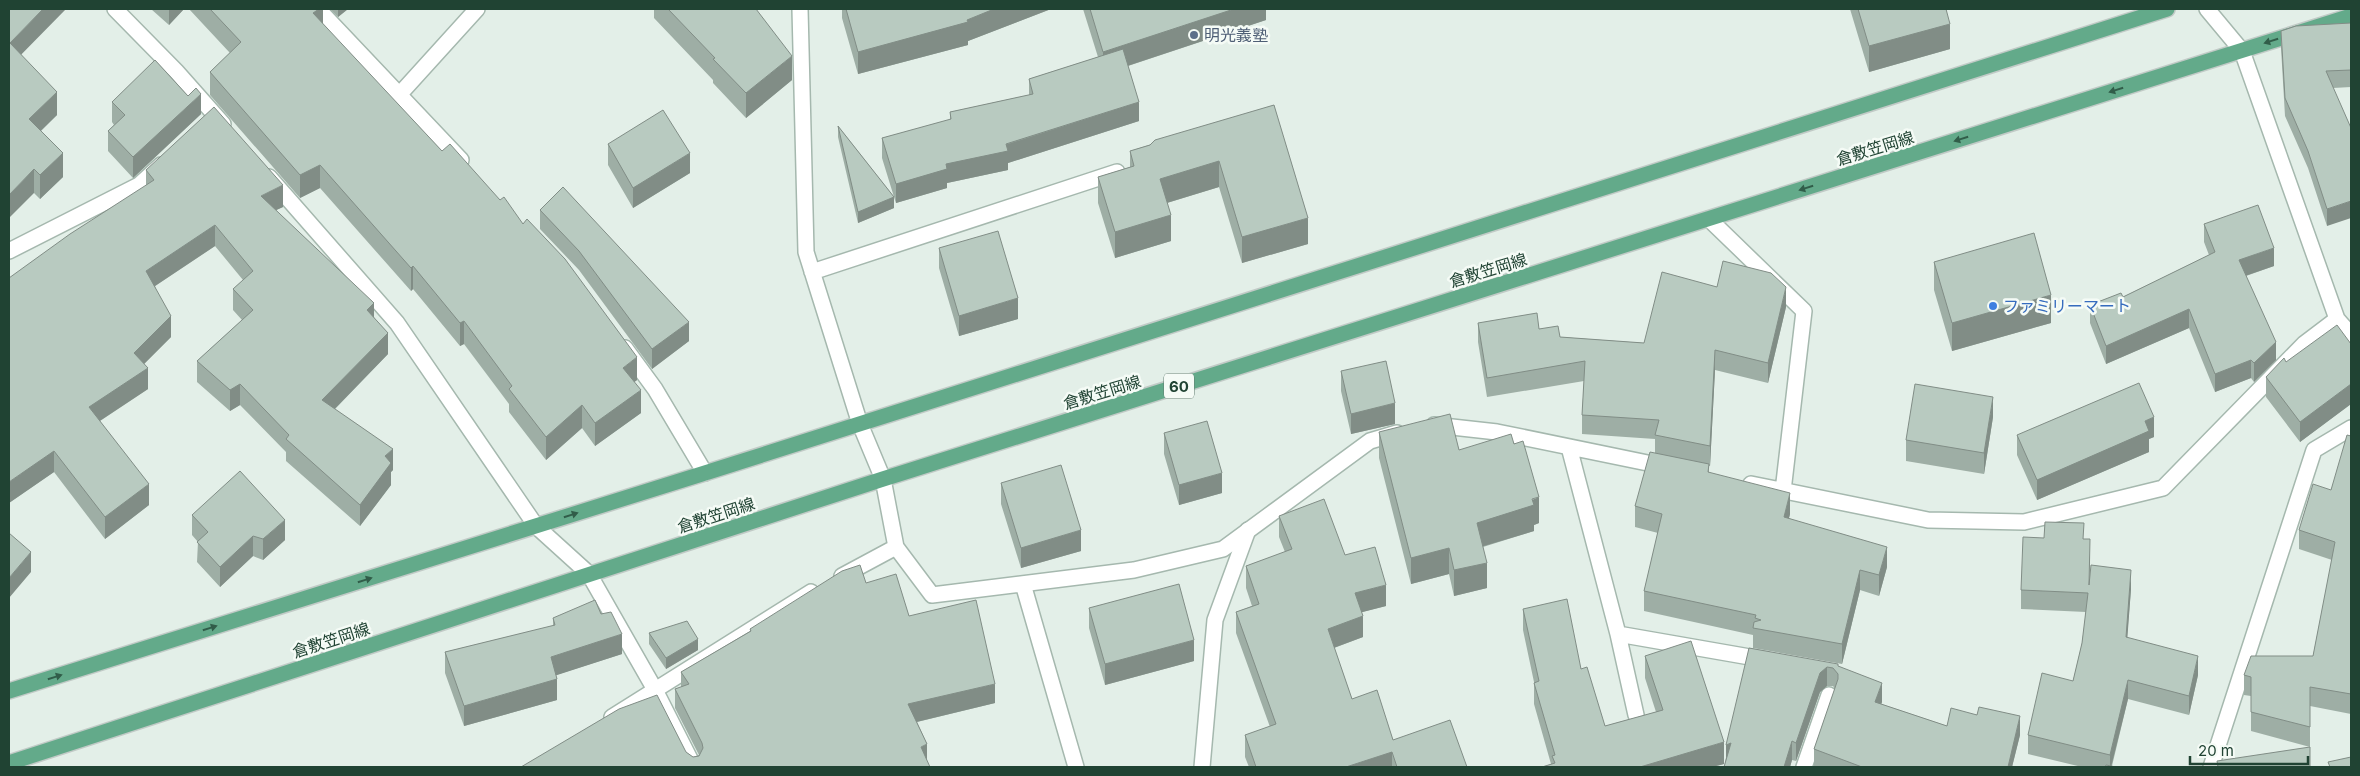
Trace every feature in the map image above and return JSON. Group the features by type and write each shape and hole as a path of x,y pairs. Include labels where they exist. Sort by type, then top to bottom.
{"main road":[{"path":"9,691 705,473 2167,9"},
{"name":"倉敷笠岡線","path":"9,762 883,479 2351,16"}],"street":[{"path":"115,9 176,70 234,137"},
{"path":"318,9 473,172"},
{"path":"399,94 477,9"},
{"path":"800,9 806,252 860,424 883,479 896,547 932,595 1134,570 1223,549 1370,441 1426,424 1497,432 1686,471"},
{"path":"2206,9 2242,51 2344,321 2351,335"},
{"path":"201,127 214,115"},
{"path":"9,251 139,185 174,153"},
{"path":"260,167 397,322 536,526 589,574 654,688 694,767"},
{"path":"812,272 1129,168"},
{"path":"1709,219 1804,311 1783,491"},
{"path":"1735,481 1928,520 2024,522 2163,488 2304,344 2344,321"},
{"path":"616,336 655,389 705,473"},
{"path":"2211,767 2314,450 2351,428"},
{"path":"1569,447 1618,634 1636,714"},
{"path":"1202,767 1215,620 1248,530"},
{"path":"600,725 654,688 789,604 896,547"},
{"path":"1022,584 1076,767"},
{"path":"1618,634 1781,662"},
{"path":"1804,767 1829,696"}],"building":[{"path":"9,9 43,9 10,43 57,92 29,119 63,153 40,175 34,169 9,195"},
{"path":"210,9 319,9 313,13 442,151 450,144 500,200 504,197 523,224 527,219 565,259 637,357 623,368 641,390 595,423 582,405 546,437 509,389 512,386 464,321 460,323 413,266 411,268 320,165 300,175 210,72 241,42"},
{"path":"668,9 756,9 792,56 746,93"},
{"path":"846,9 994,9 967,20 968,22 858,52"},
{"path":"1090,9 1234,9 1103,52"},
{"path":"1858,9 1946,9 1950,24 1869,46"},
{"path":"2351,23 2351,70 2326,71 2351,128 2351,201 2327,209 2308,151 2285,98 2281,31 2296,26"},
{"path":"1123,49 1139,102 1006,144 1008,151 946,164 947,169 896,184 882,138 951,119 950,112 1033,94 1029,79"},
{"path":"155,60 188,96 196,88 201,94 133,157 108,131 125,115 112,102"},
{"path":"1274,105 1308,218 1242,237 1219,161 1160,179 1171,215 1115,232 1098,177 1134,166 1130,151 1150,145 1155,140"},
{"path":"214,107 283,185 261,196 374,303 367,310 388,333 322,400 393,449 385,456 391,463 360,505 286,439 289,435 240,384 230,390 197,361 253,310 233,289 253,271 215,225 146,271 171,316 134,353 148,368 89,407 149,484 105,517 54,451 9,482 9,278 70,234 154,180 146,170"},
{"path":"663,110 690,153 633,188 608,144"},
{"path":"838,126 894,197 858,212"},
{"path":"563,187 689,322 652,349 579,251 540,210"},
{"path":"2258,205 2274,248 2239,260 2276,342 2254,363 2251,360 2215,374 2189,309 2106,346 2090,305 2121,293 2123,297 2215,252 2204,224"},
{"path":"998,231 1018,298 959,316 939,248"},
{"path":"2034,233 2051,295 1952,323 1934,262"},
{"path":"1723,261 1771,273 1786,287 1768,363 1715,350 1710,446 1655,435 1659,420 1582,415 1585,361 1487,378 1478,323 1537,313 1539,329 1558,326 1560,337 1644,343 1662,272 1717,287"},
{"path":"2337,325 2351,344 2351,384 2300,422 2266,377 2284,358 2286,362"},
{"path":"1386,361 1395,403 1351,414 1341,371"},
{"path":"2139,383 2154,417 2145,421 2149,431 2037,480 2017,435"},
{"path":"1915,384 1993,397 1984,453 1906,440"},
{"path":"1450,414 1459,450 1511,434 1514,444 1523,441 1539,497 1532,499 1534,505 1477,523 1487,563 1454,570 1449,548 1411,558 1379,432"},
{"path":"1207,421 1222,473 1179,485 1164,433"},
{"path":"2347,435 2351,436 2351,694 2310,687 2310,727 2251,712 2251,677 2244,675 2251,656 2313,656 2335,542 2299,530 2313,484 2331,490"},
{"path":"1650,452 1709,464 1708,472 1790,493 1784,517 1887,547 1879,575 1860,570 1842,644 1753,628 1754,622 1761,620 1755,618 1756,615 1644,591 1662,514 1635,506"},
{"path":"1061,465 1081,530 1021,548 1001,483"},
{"path":"240,471 285,520 263,539 253,536 220,567 197,542 208,532 192,515"},
{"path":"1324,499 1345,555 1375,547 1386,585 1355,593 1363,616 1328,629 1352,699 1377,690 1393,740 1450,720 1467,767 1397,767 1392,752 1346,767 1256,767 1245,735 1276,724 1236,612 1259,604 1246,566 1292,549 1279,516"},
{"path":"2045,522 2084,523 2083,539 2090,539 2089,585 2091,565 2131,570 2126,637 2198,656 2189,696 2128,680 2110,755 2028,735 2042,673 2073,681 2082,643 2088,593 2021,590 2023,537 2044,538"},
{"path":"9,533 31,552 9,578"},
{"path":"860,565 866,583 896,574 909,616 976,600 995,684 908,704 927,744 921,747 930,767 521,767 619,709 657,695 686,752 693,757 699,756 703,748 702,743 675,689 689,684 681,672 751,631 750,629 842,571"},
{"path":"1179,584 1194,640 1105,664 1089,608"},
{"path":"1567,599 1581,669 1587,667 1605,726 1663,710 1645,656 1691,641 1724,742 1640,767 1542,767 1555,763 1552,756 1555,755 1534,683 1539,681 1523,609"},
{"path":"595,600 601,614 611,612 622,634 551,657 557,679 464,706 445,652 555,625 553,618"},
{"path":"687,621 698,639 666,658 649,633"},
{"path":"1749,648 1838,664 1838,666 1882,683 1875,702 1947,726 1951,708 1977,715 1979,707 2020,716 2008,767 1862,767 1814,749 1838,679 1838,674 1833,668 1827,667 1820,673 1796,743 1792,741 1784,767 1724,767 1731,743 1726,745"},
{"path":"2310,747 2310,767 2218,767 2217,761"},
{"path":"2351,757 2351,767 2330,767 2328,762"}],"place":[{"name":"明光義塾","path":"1194,35"},
{"name":"ファミリーマート","path":"1993,306"}]}
